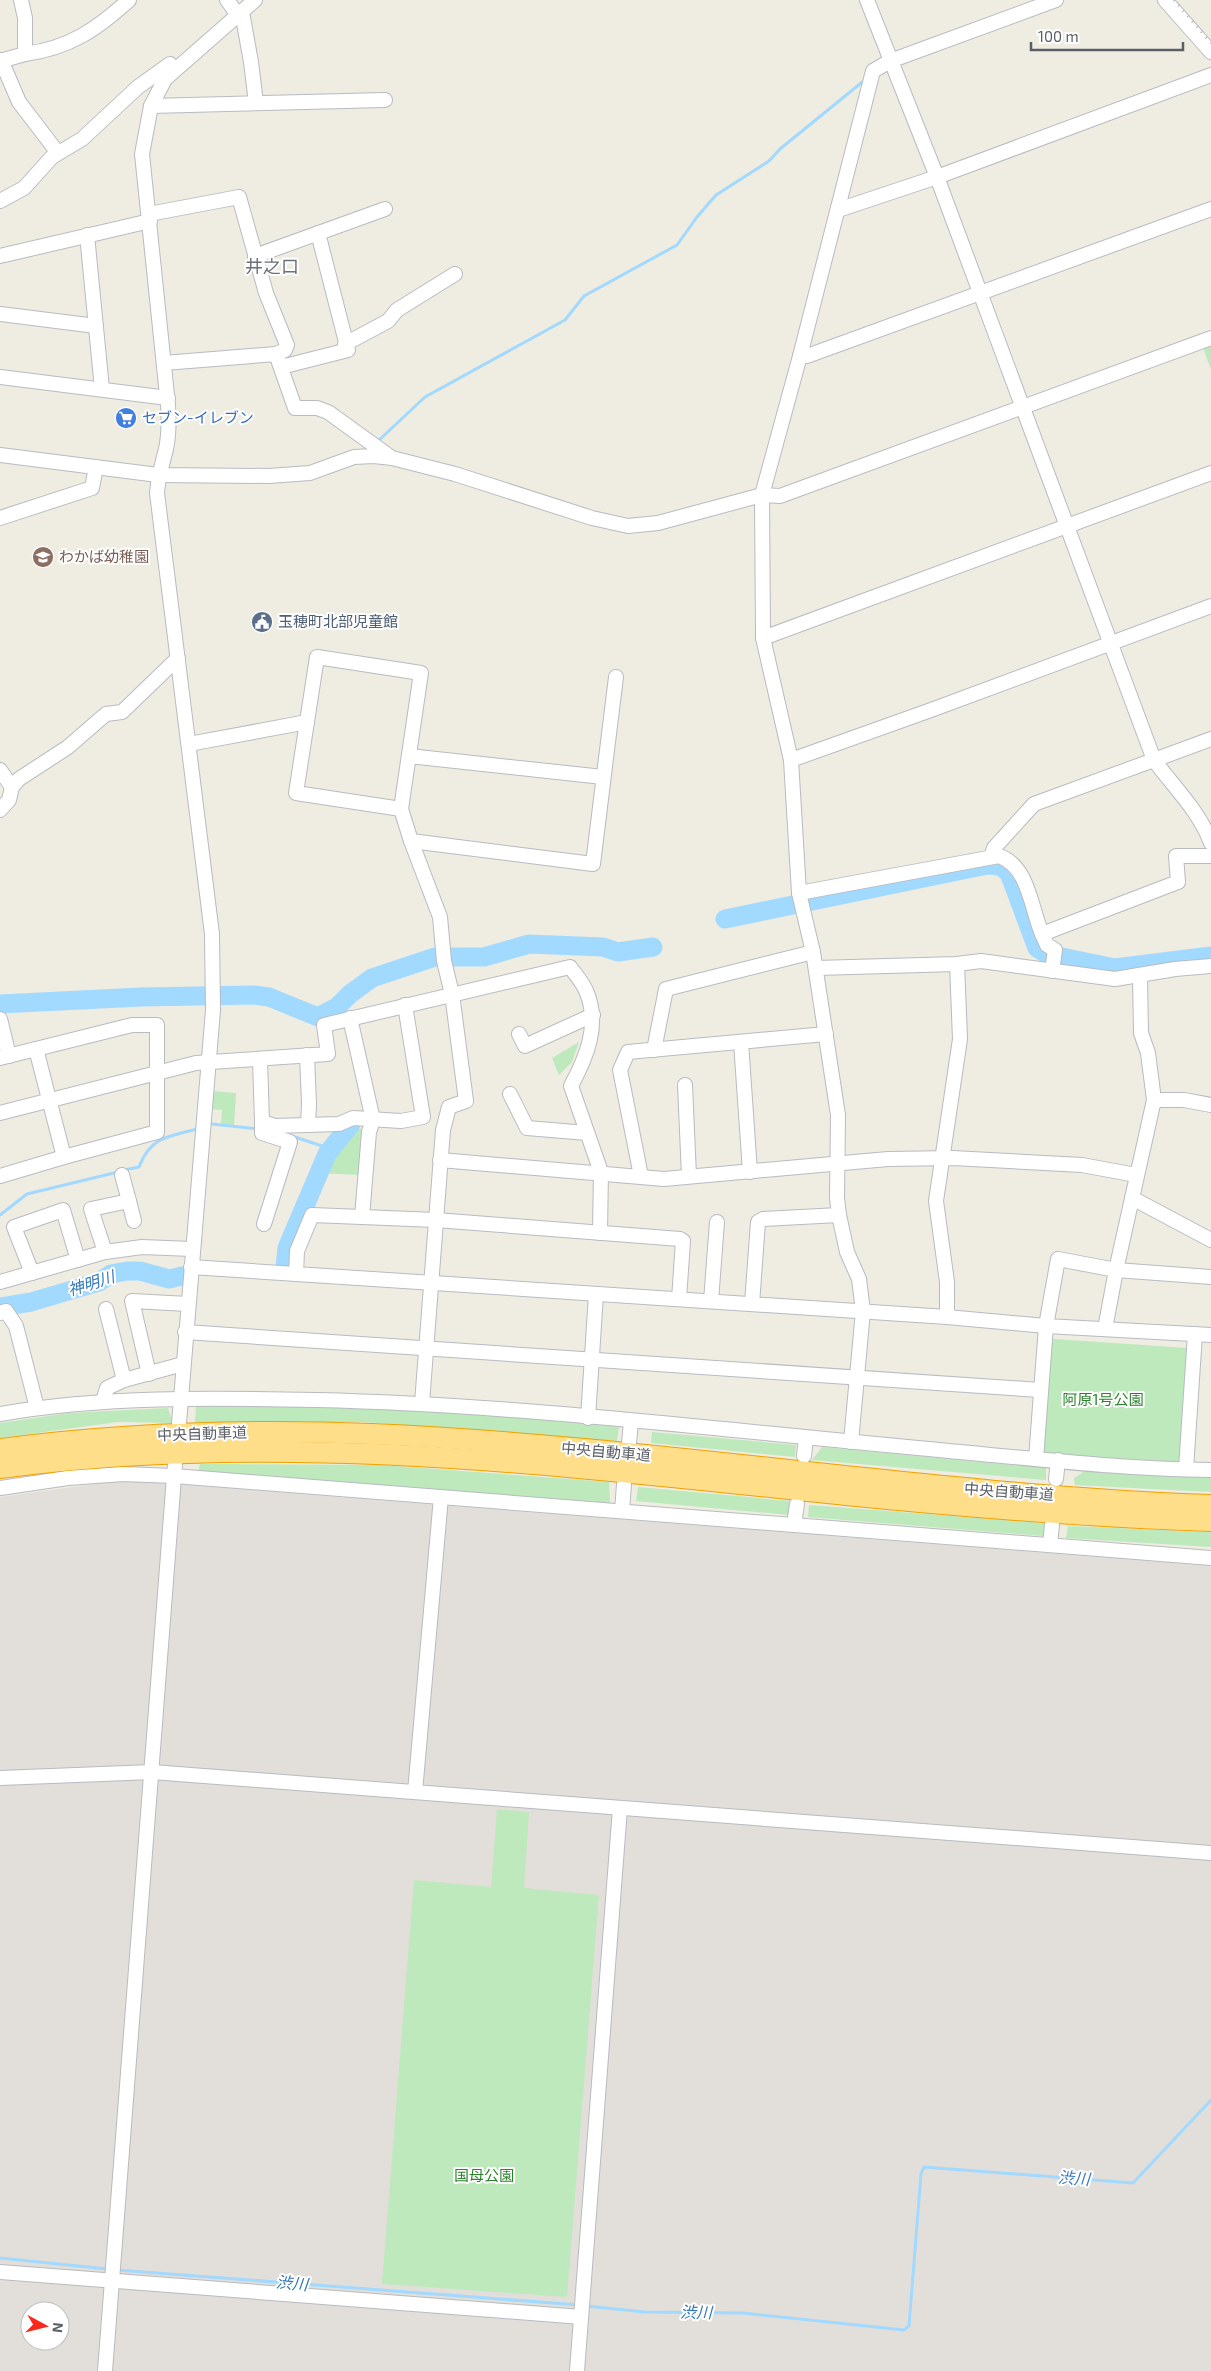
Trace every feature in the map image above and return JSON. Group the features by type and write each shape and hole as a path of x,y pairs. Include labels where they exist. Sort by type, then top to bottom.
{"highway":[{"name":"中央自動車道","path":"0,1449 67,1440 196,1434 371,1434 555,1447 971,1489 1211,1505"},
{"name":"中央自動車道","path":"0,1468 70,1458 142,1454 284,1451 374,1453 538,1464 970,1506 1211,1521"}],"street":[{"path":"21,0 25,18 25,54"},
{"path":"58,153 51,140 19,102 1,60 37,53 83,37 108,20 129,0"},
{"path":"226,0 240,13 251,62 256,103"},
{"path":"179,1423 190,1267 213,1010 212,934 157,493 158,475 166,449 169,427 168,398 142,154 151,106 165,79 189,56 256,0"},
{"path":"867,0 937,177 1154,760 1192,810 1207,832 1211,843"},
{"path":"852,1442 856,1376 863,1312 859,1278 847,1252 839,1215 837,1198 838,1115 814,952 800,898 791,760 763,638 762,494 800,356 873,71 890,61 1056,0"},
{"path":"1165,0 1211,52"},
{"path":"0,201 24,188 58,153 82,139 138,87 170,64 189,56"},
{"path":"838,210 937,177 1211,75"},
{"path":"151,106 385,100"},
{"path":"1,254 87,235 239,197 266,293 287,345 278,360"},
{"path":"255,256 385,209"},
{"path":"800,356 807,356 1211,209"},
{"path":"164,363 278,360 348,350 318,233"},
{"path":"87,235 102,389"},
{"path":"345,344 388,321 398,310 455,274"},
{"path":"0,314 96,326"},
{"path":"0,455 158,475 296,475 310,473 354,457 392,458 455,474 592,518 628,526 658,523 762,494 780,496 1022,409 1211,338"},
{"path":"278,360 295,408 318,408 328,412 392,458"},
{"path":"0,377 168,398"},
{"path":"0,518 92,488 95,481 96,467"},
{"path":"763,638 1211,473"},
{"path":"791,760 1211,606"},
{"path":"401,809 296,793 317,657 421,673 401,809 440,917 466,1101 449,1107 443,1130 422,1403"},
{"path":"0,810 9,800 12,787 19,779 68,747 106,714 122,712 178,658"},
{"path":"411,841 593,864 616,677"},
{"path":"189,744 307,722"},
{"path":"991,857 994,848 1034,804 1211,739"},
{"path":"409,756 603,777"},
{"path":"0,770 12,787"},
{"path":"1042,934 1178,882 1176,856 1211,856"},
{"path":"800,898 991,857 1006,859 1018,870 1046,945 1055,950 1052,970"},
{"path":"654,1050 666,989 814,952"},
{"path":"816,968 957,964 981,961 1115,979 1211,966"},
{"path":"948,1317 947,1282 936,1201 960,1039 957,964"},
{"path":"0,1113 196,1064 328,1054 324,1025 570,967 587,992 593,1015 587,1056 571,1086 602,1172 600,1233"},
{"path":"1105,1329 1136,1174 1154,1100 1148,1053 1141,1034 1140,975"},
{"path":"262,1122 274,1126 308,1125 339,1124 354,1118 401,1122 423,1117 405,1006"},
{"path":"519,1034 526,1046 593,1015"},
{"path":"0,1018 5,1057 132,1025 157,1025 157,1132 64,1156 0,1176"},
{"path":"350,1018 373,1120 369,1132 362,1217"},
{"path":"641,1176 620,1070 628,1052 826,1034"},
{"path":"741,1042 750,1172"},
{"path":"36,1049 64,1156"},
{"path":"307,1055 310,1104 308,1125"},
{"path":"260,1059 262,1133 290,1142 264,1224"},
{"path":"685,1085 689,1176"},
{"path":"510,1094 527,1128 588,1133"},
{"path":"1154,1100 1184,1100 1211,1105"},
{"path":"440,1160 664,1178 888,1159 942,1159 1082,1165 1136,1174"},
{"path":"122,1175 134,1221"},
{"path":"1132,1198 1211,1240"},
{"path":"105,1252 91,1210 129,1201"},
{"path":"32,1273 14,1227 63,1210 78,1260"},
{"path":"296,1274 297,1251 312,1215 436,1220 680,1239 683,1241 679,1299"},
{"path":"752,1304 758,1222 763,1220 839,1215"},
{"path":"711,1301 717,1222"},
{"path":"0,1282 105,1252 142,1247 192,1248"},
{"path":"1036,1459 1046,1326 1058,1259 1116,1270 1211,1276"},
{"path":"190,1267 948,1317 1046,1326 1211,1335"},
{"path":"588,1418 596,1294"},
{"path":"149,1374 132,1301 188,1304"},
{"path":"106,1309 124,1380"},
{"path":"0,1313 6,1311 16,1326 37,1408"},
{"path":"185,1332 592,1358 1040,1390"},
{"path":"1186,1470 1195,1334"},
{"path":"103,1402 107,1388 124,1380 183,1364"},
{"path":"0,1414 37,1408 103,1402 226,1398 422,1403 1036,1459 1186,1470 1211,1470"},
{"path":"629,1444 631,1422"},
{"path":"804,1456 806,1438"},
{"path":"1056,1479 1058,1460"},
{"path":"0,1488 68,1478 174,1470 441,1497 1211,1558"},
{"path":"105,2371 174,1470"},
{"path":"622,1511 624,1484"},
{"path":"415,1792 441,1497"},
{"path":"794,1525 797,1504"},
{"path":"1050,1544 1052,1525"},
{"path":"0,1778 152,1772 1211,1853"},
{"path":"577,2371 620,1808"},
{"path":"0,2272 112,2273 582,2309"}],"shaded area":[{"path":"124,1480 1211,1566 1211,2371 0,2371 0,1497"}],"green space":[{"path":"1211,338 1211,370 1201,342"},
{"path":"579,1042 572,1062 559,1075 552,1058"},
{"path":"211,1091 236,1093 234,1125 221,1124 222,1110 209,1109"},
{"path":"351,1127 362,1129 359,1175 320,1173 329,1155"},
{"name":"阿原1号公園","path":"1054,1339 1188,1348 1182,1462 1042,1454 1050,1341"},
{"path":"196,1405 369,1408 480,1414 619,1427 617,1441 364,1422 195,1423"},
{"path":"168,1408 173,1423 118,1422 0,1438 0,1423 69,1413"},
{"path":"652,1432 796,1445 795,1457 651,1443"},
{"path":"822,1447 1046,1468 1046,1480 812,1460"},
{"path":"200,1464 381,1465 609,1482 610,1503 198,1472"},
{"path":"1085,1471 1211,1477 1211,1492 1075,1485 1074,1478"},
{"path":"638,1487 790,1501 788,1515 636,1501"},
{"path":"809,1505 1045,1523 1043,1536 808,1517"},
{"path":"1068,1526 1211,1532 1211,1547 1066,1538"},
{"name":"国母公園","path":"497,1809 529,1812 524,1888 599,1895 567,2297 382,2284 414,1880 491,1887"}],"waterway":[{"path":"377,442 425,397 565,320 584,296 677,245 716,195 769,161 780,149 866,79"},
{"path":"725,919 987,865 1000,866 1009,873 1037,948 1047,954 1115,968 1211,956"},
{"path":"0,1004 141,997 254,995 269,997 318,1017 337,1007 350,994 372,978 435,957 484,957 529,944 603,947 618,952 653,947"},
{"path":"212,1124 258,1129"},
{"name":"神明川","path":"285,1268 287,1248 327,1154 351,1124"},
{"path":"124,1170 139,1167 149,1149 162,1139 197,1129"},
{"path":"289,1135 331,1149"},
{"path":"0,1215 27,1194 118,1172"},
{"name":"神明川","path":"0,1307 31,1302 99,1282 111,1274 127,1271 140,1271 169,1279 182,1276"},
{"name":"渋川","path":"586,2306 645,2312 743,2313 904,2330 909,2326 921,2174 924,2167 1133,2183 1211,2100"},
{"name":"渋川","path":"0,2258 108,2269"},
{"name":"渋川","path":"117,2270 579,2305"}],"railway":[{"path":"1174,0 1211,43"}],"place":[{"name":"セブン-イレブン","path":"126,418"},
{"name":"わかば幼稚園","path":"43,557"},
{"name":"玉穂町北部児童館","path":"262,622"}],"district":[{"name":"井之口","path":"272,267"}]}
